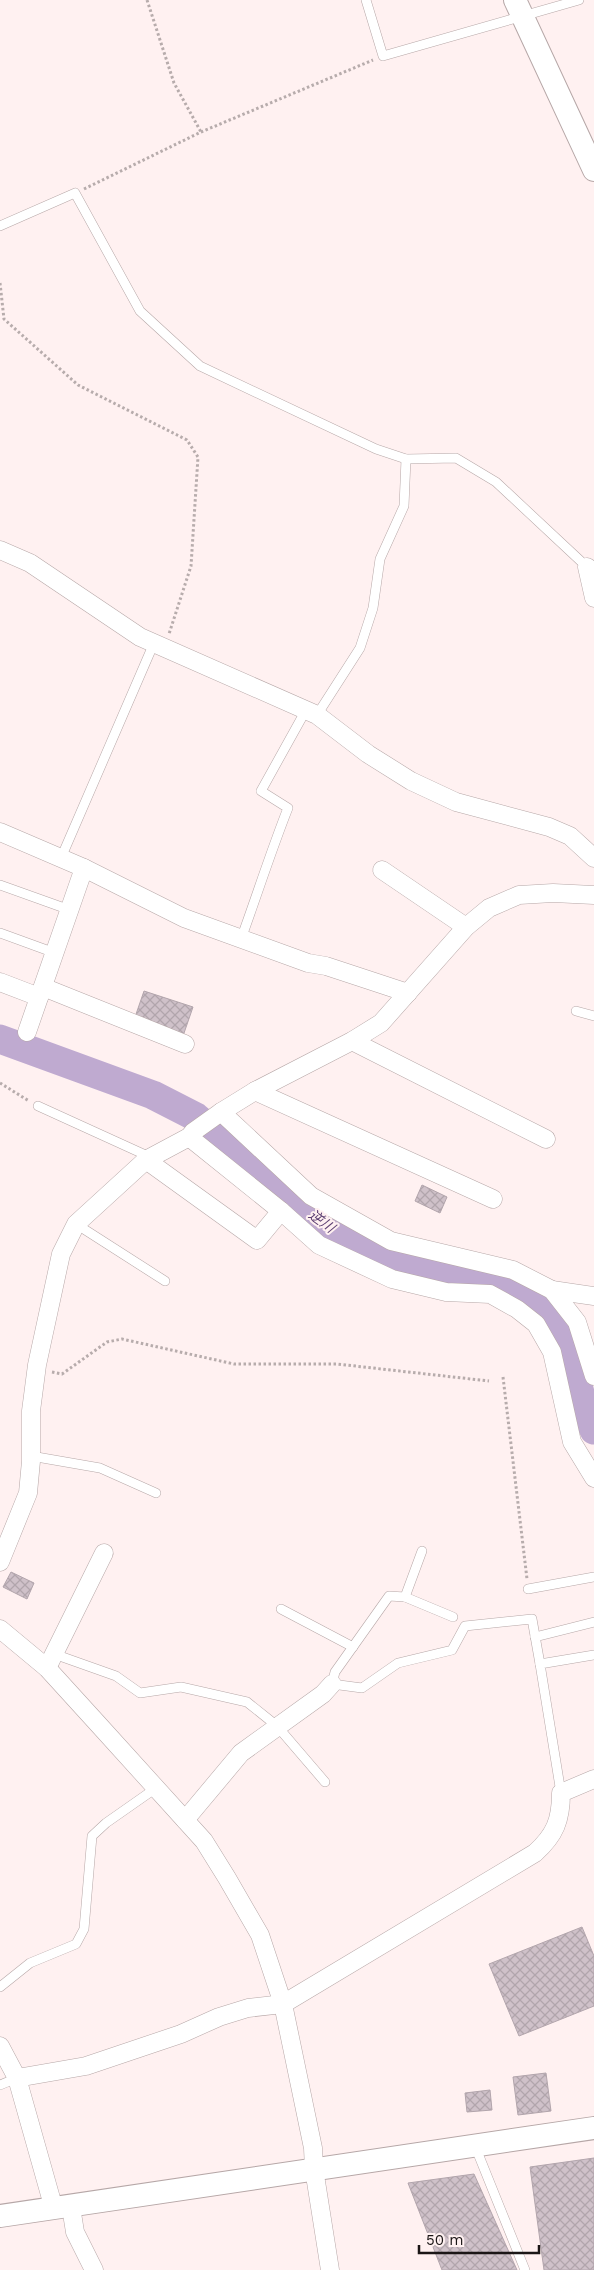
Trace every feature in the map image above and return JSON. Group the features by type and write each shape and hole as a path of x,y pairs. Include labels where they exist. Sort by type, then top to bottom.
{"street":[{"path":"519,9 594,170"},
{"path":"0,550 30,564 140,637 312,712 368,754 411,781 456,802 549,827 570,836 594,858"},
{"path":"590,569 594,598"},
{"path":"0,832 84,868 184,918 308,963 326,966 408,993"},
{"path":"27,1032 84,868"},
{"path":"382,870 466,927"},
{"path":"0,1562 28,1493 31,1456 31,1411 36,1370 61,1254 76,1224 148,1159 191,1134 215,1115 255,1091 352,1041 381,1022 466,927 489,908 519,895 553,892 594,894"},
{"path":"0,982 41,992 185,1044"},
{"path":"352,1041 546,1138"},
{"path":"255,1091 493,1199"},
{"path":"215,1115 311,1196 391,1241 513,1270 552,1290 594,1296"},
{"path":"191,1134 281,1210 319,1245 392,1279 446,1292 490,1294 517,1309 536,1324 552,1352 572,1442 594,1478"},
{"path":"148,1159 257,1240 281,1210"},
{"path":"552,1290 577,1322 594,1376"},
{"path":"51,1661 104,1553"},
{"path":"0,1629 51,1661 156,1788 204,1841 260,1935 283,2004 314,2148 314,2169 330,2270"},
{"path":"185,1820 241,1753 323,1694 332,1684"},
{"path":"17,2078 86,2066 181,2034 220,2017 248,2008 283,2004 535,1853 553,1834 561,1806 561,1792 594,1779"},
{"path":"0,2046 17,2078 62,2208 71,2218 75,2232 94,2270"},
{"path":"0,2216 594,2128"}],"lane":[{"path":"366,0 383,56 519,9 579,0"},
{"path":"0,226 75,193 140,311 200,366 376,449 406,459 456,458 496,482 590,569"},
{"path":"241,939 261,883 265,866 288,808 261,791 312,712 360,648 373,608 380,558 404,506 406,459"},
{"path":"61,858 159,646"},
{"path":"0,885 70,910"},
{"path":"0,933 55,953"},
{"path":"576,1012 594,1016"},
{"path":"38,1106 148,1159"},
{"path":"76,1224 165,1281"},
{"path":"31,1456 100,1468 156,1493"},
{"path":"405,1597 422,1551"},
{"path":"528,1589 594,1577"},
{"path":"452,1617 405,1597 389,1596 335,1672 332,1684 362,1688 398,1663 452,1650 465,1626 532,1619 561,1792"},
{"path":"282,1609 353,1647"},
{"path":"535,1637 594,1622"},
{"path":"540,1664 594,1655"},
{"path":"51,1661 116,1676 140,1693 181,1687 248,1702 277,1726 325,1782"},
{"path":"0,1987 30,1963 76,1944 84,1929 92,1836 106,1823 156,1788"},
{"path":"0,2084 17,2078"},
{"path":"475,2146 525,2270"}],"path":[{"path":"147,0 174,83 201,132"},
{"path":"75,193 201,132 383,56"},
{"path":"0,283 4,319 70,378 78,384 187,440 198,457 191,566 159,646"},
{"path":"0,1082 38,1106"},
{"path":"36,1370 62,1374 107,1342 122,1339 234,1364 337,1364 489,1381"},
{"path":"503,1377 528,1589"}],"building":[{"path":"144,991 193,1007 183,1036 134,1020"},
{"path":"422,1185 447,1197 440,1213 415,1201"},
{"path":"11,1572 34,1583 27,1599 3,1587"},
{"path":"582,1927 594,1956 594,2006 519,2036 489,1964"},
{"path":"546,2073 551,2111 518,2115 513,2077"},
{"path":"490,2090 492,2110 467,2112 465,2093"},
{"path":"594,2158 594,2270 544,2270 530,2167"},
{"path":"474,2174 517,2270 442,2270 408,2183"}],"waterway":[{"name":"逆川","path":"0,1039 153,1095 196,1117 327,1228 396,1262 456,1274 501,1286 534,1300 551,1318 565,1339 585,1411 594,1430"}]}
